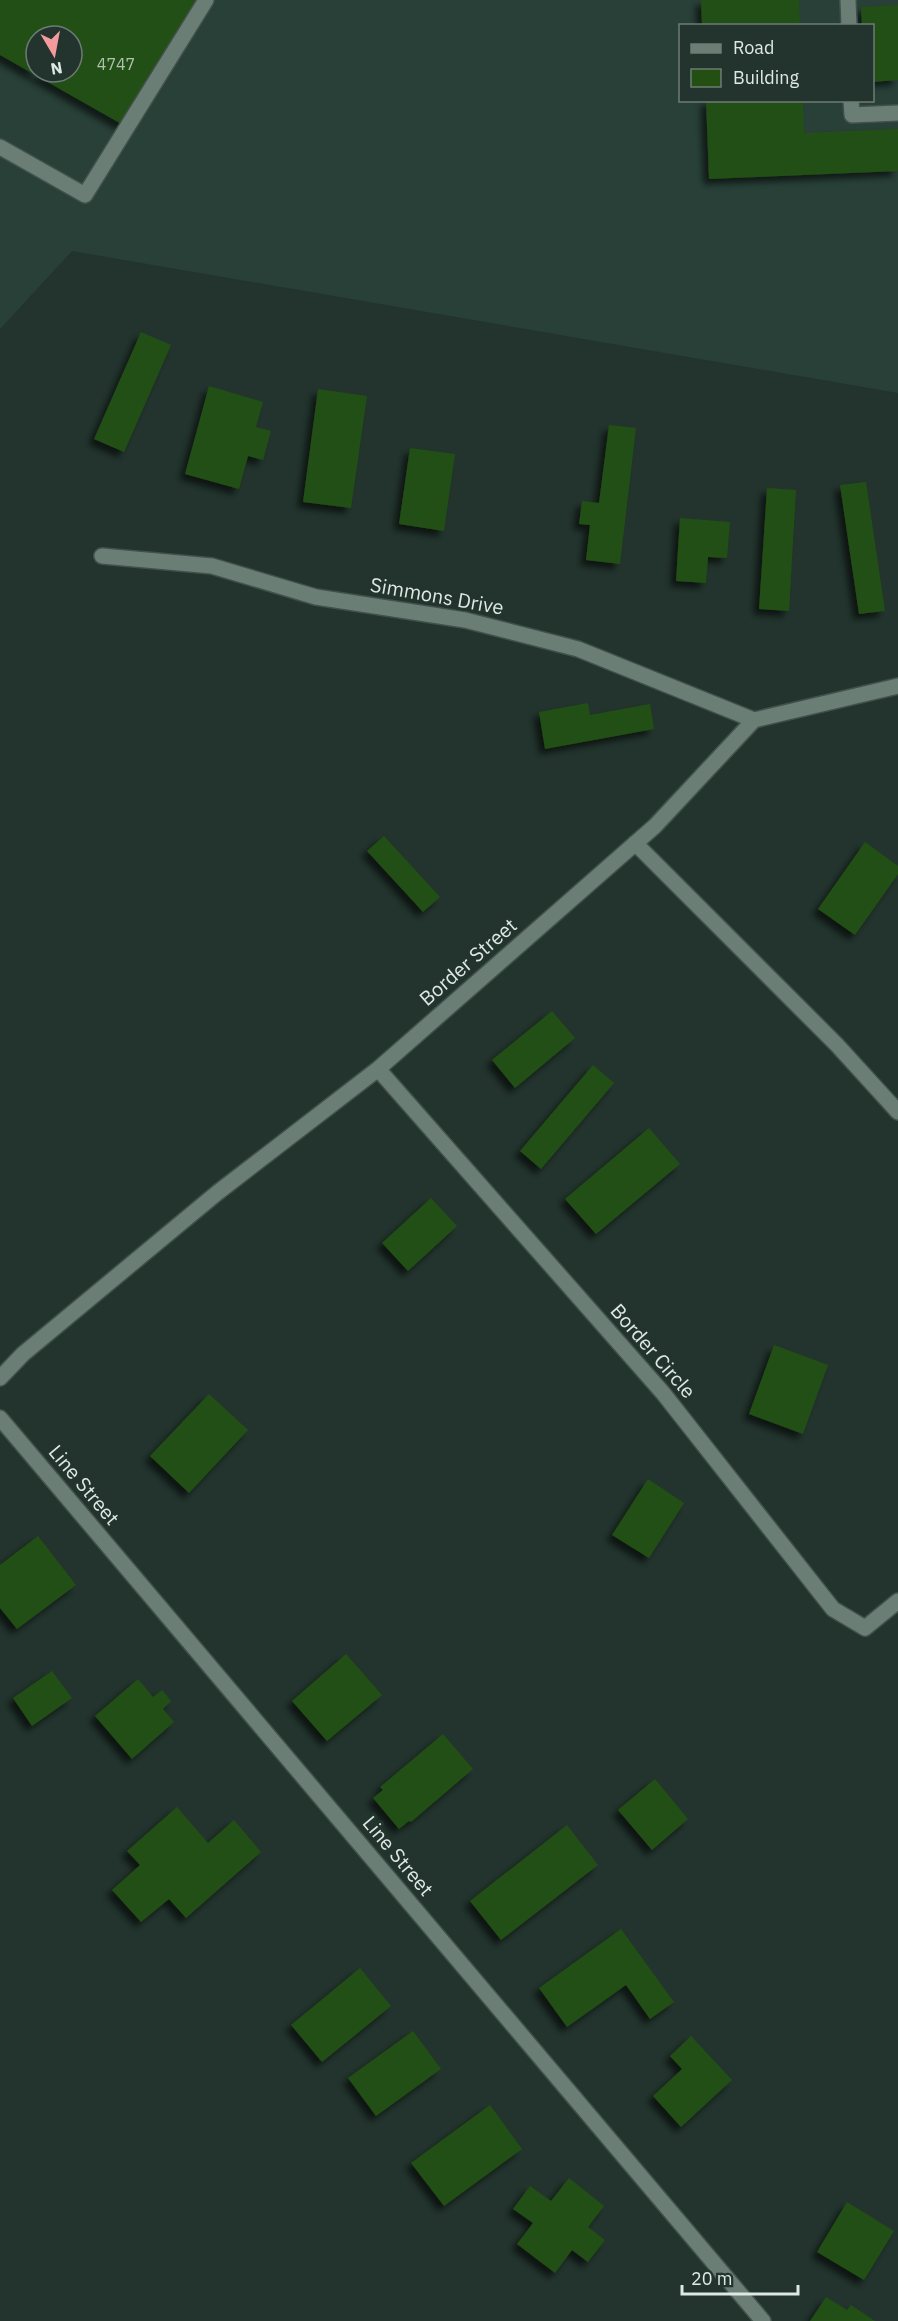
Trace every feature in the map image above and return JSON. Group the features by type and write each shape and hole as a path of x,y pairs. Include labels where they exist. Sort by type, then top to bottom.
{"street":[{"path":"0,147 85,195 206,0"},
{"path":"848,0 849,24"},
{"path":"851,102 852,115 898,113"},
{"name":"Simmons Drive","path":"102,556 212,566 316,597 465,620 578,649 754,720"},
{"path":"754,720 898,686"},
{"name":"Border Street","path":"0,1378 23,1354 217,1193 378,1069 655,826 754,720"},
{"path":"635,843 837,1045 898,1112"},
{"name":"Border Circle","path":"378,1069 663,1393 833,1609 865,1628 898,1601"},
{"name":"Line Street","path":"0,1418 763,2321"}],"shaded area":[{"path":"0,0 898,0 898,393 72,251 0,329"}],"building":[{"path":"0,0 197,0 125,126 51,84 84,84 84,24 24,24 24,69 0,55"},
{"path":"701,0 799,0 800,24 702,24"},
{"path":"898,5 898,80 874,82 874,24 862,24 861,7"},
{"path":"706,102 803,102 804,133 898,129 898,171 709,179"},
{"path":"141,332 171,345 124,452 94,439"},
{"path":"209,386 263,402 256,427 271,431 263,460 248,456 239,489 185,474"},
{"path":"318,389 367,396 351,508 303,502"},
{"path":"609,425 636,428 620,564 586,560 590,525 579,524 582,501 599,503"},
{"path":"410,448 455,454 444,531 399,524"},
{"path":"866,482 885,611 859,614 840,485"},
{"path":"767,488 796,490 789,611 759,609"},
{"path":"680,518 730,522 727,558 708,557 706,583 676,581"},
{"path":"588,703 590,715 650,704 654,729 545,749 539,712"},
{"path":"384,836 440,897 423,912 367,851"},
{"path":"865,842 898,866 898,874 855,935 818,909"},
{"path":"552,1011 575,1038 515,1088 492,1060"},
{"path":"593,1065 614,1083 541,1169 520,1151"},
{"path":"649,1128 680,1164 596,1234 565,1199"},
{"path":"431,1198 457,1226 408,1271 382,1243"},
{"path":"774,1345 828,1365 803,1434 749,1414"},
{"path":"209,1394 248,1430 189,1493 150,1456"},
{"path":"648,1479 684,1503 649,1558 612,1535"},
{"path":"38,1536 76,1585 17,1629 0,1608 0,1565"},
{"path":"346,1654 382,1695 327,1741 292,1701"},
{"path":"52,1671 72,1698 32,1726 13,1698"},
{"path":"138,1679 153,1697 162,1690 171,1701 163,1709 174,1722 132,1759 95,1716"},
{"path":"443,1734 473,1769 411,1822 409,1821 399,1829 373,1798 383,1790 380,1787"},
{"path":"655,1779 688,1819 652,1850 618,1810"},
{"path":"177,1807 208,1843 234,1820 261,1852 186,1918 169,1899 141,1922 112,1890 140,1865 127,1851"},
{"path":"567,1825 598,1865 501,1940 470,1901"},
{"path":"621,1929 674,2002 650,2019 626,1985 567,2027 539,1988"},
{"path":"360,1968 391,2006 322,2062 291,2025"},
{"path":"413,2031 441,2069 376,2116 348,2078"},
{"path":"691,2036 732,2080 681,2127 653,2096 682,2069 670,2056"},
{"path":"490,2105 522,2149 444,2206 411,2163"},
{"path":"569,2178 604,2206 588,2227 605,2240 588,2262 572,2250 555,2273 517,2244 533,2223 513,2209 530,2186 551,2201"},
{"path":"847,2202 894,2231 864,2280 817,2252"},
{"path":"826,2297 847,2310 851,2305 875,2321 810,2321"}]}
